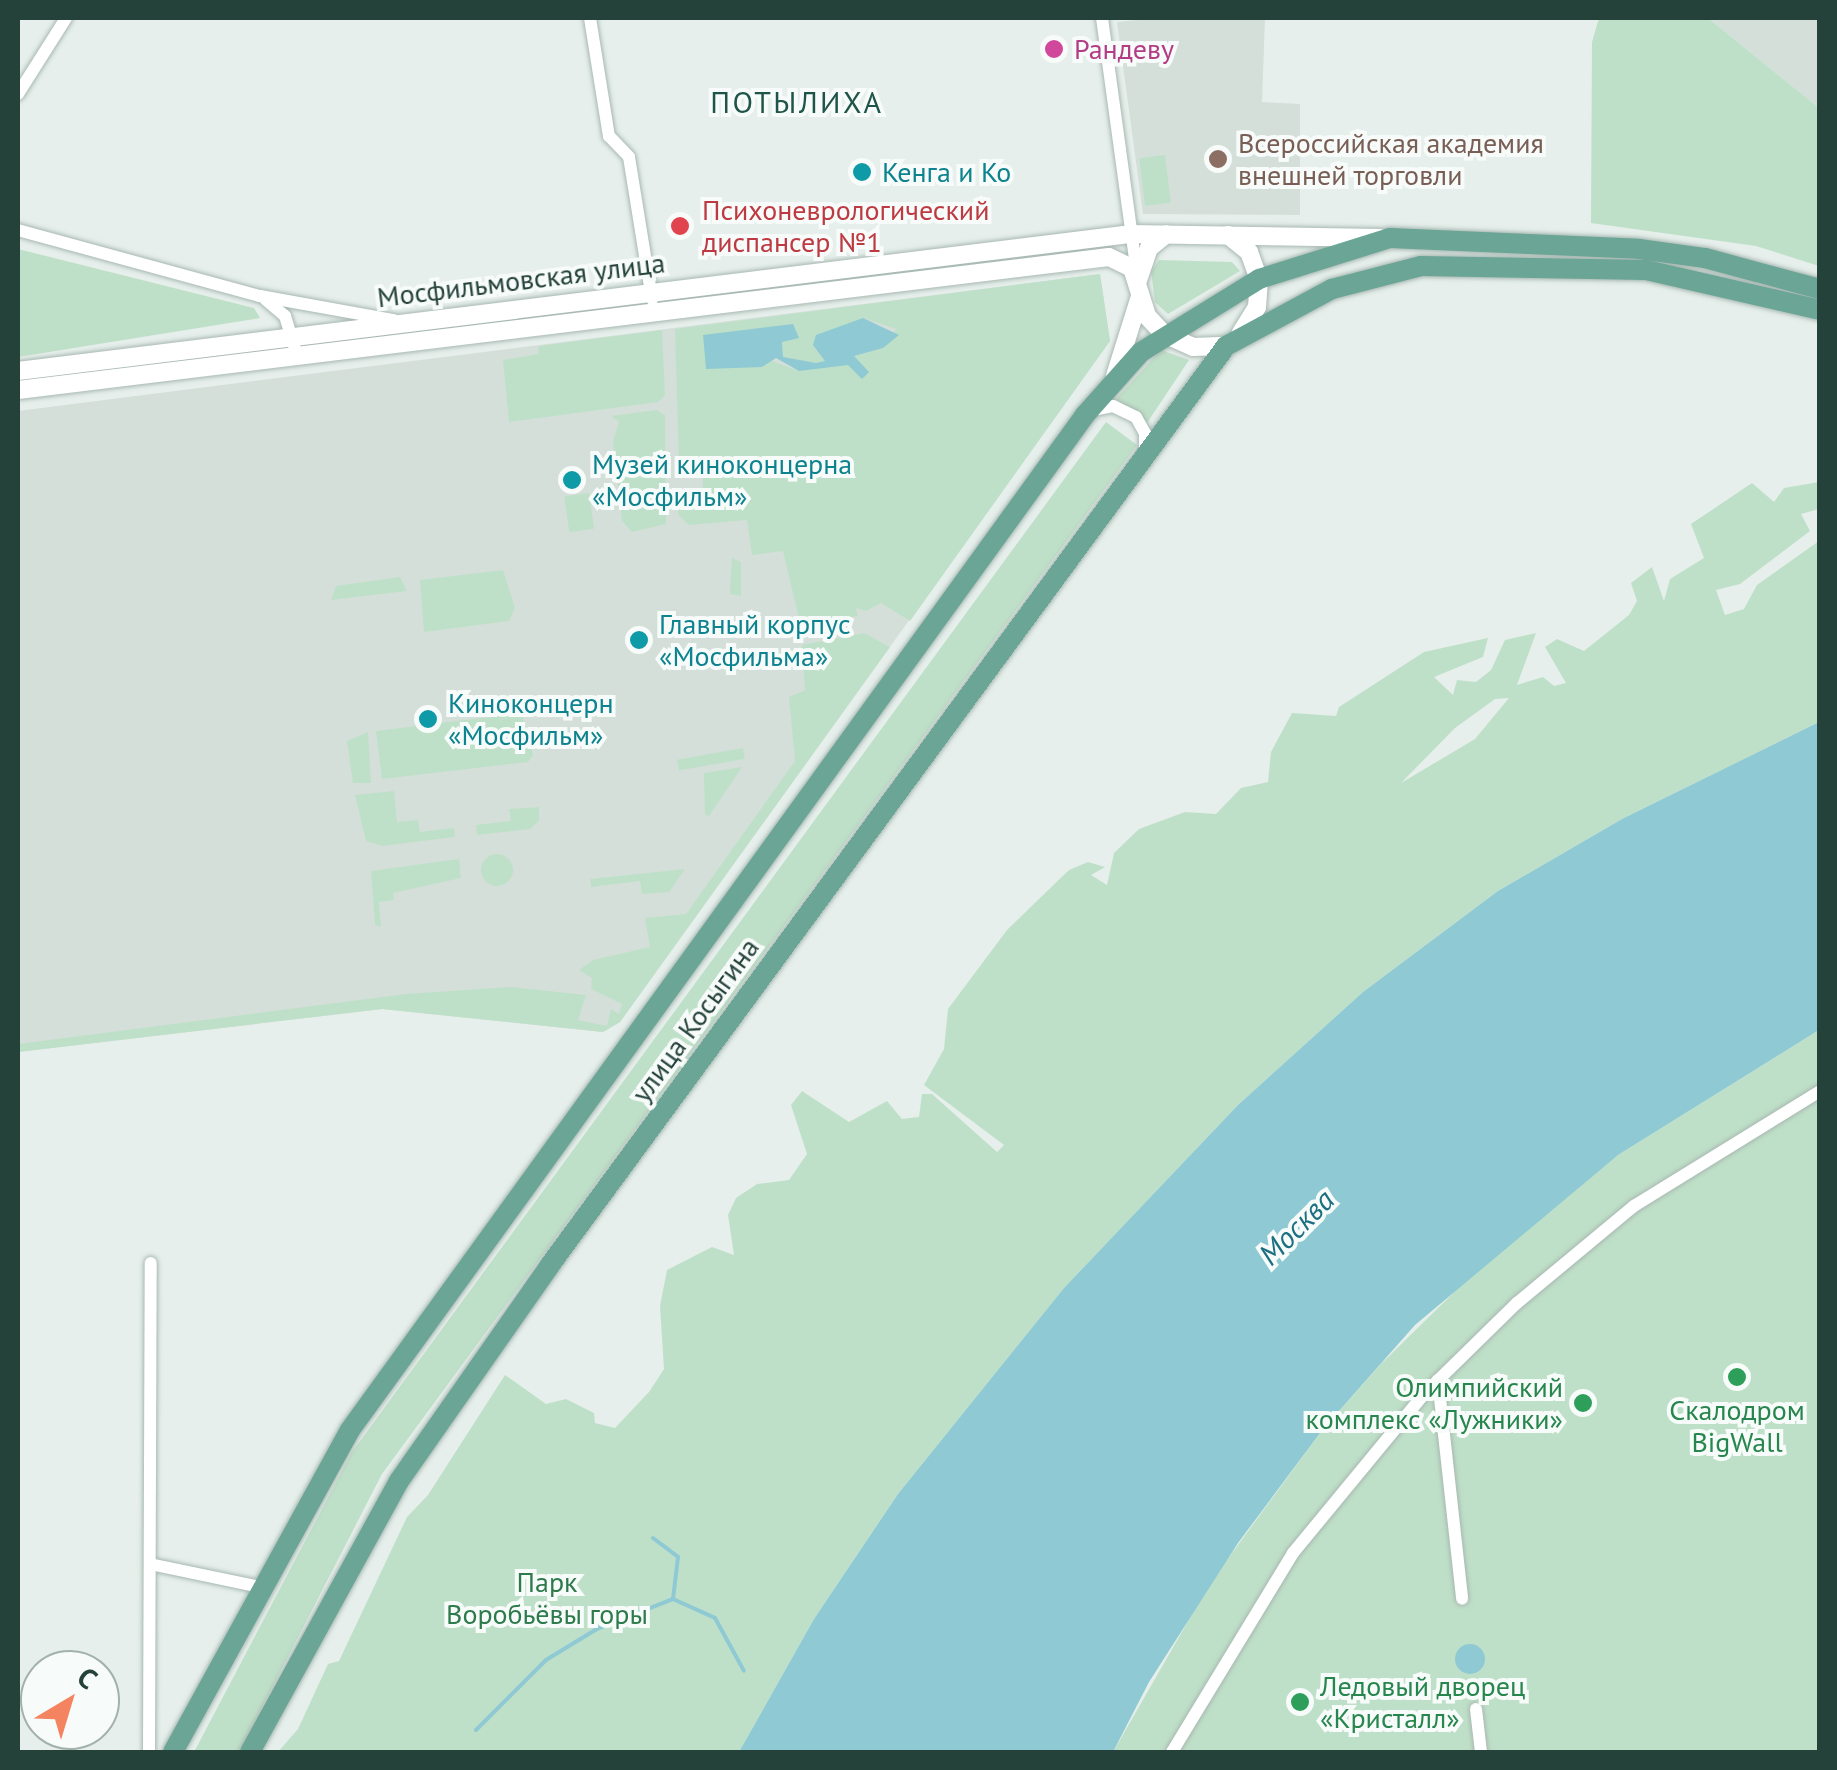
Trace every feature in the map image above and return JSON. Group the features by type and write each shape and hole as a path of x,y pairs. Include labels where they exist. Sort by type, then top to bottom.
{"main road":[{"name":"Мосфильмовская улица","path":"18,370 294,344 652,300 1130,234 1445,240 1689,256 1820,289"},
{"path":"1114,380 1148,248 1166,234"},
{"path":"1226,234 1249,252 1259,279"},
{"name":"улица Косыгина","path":"173,1752 350,1430 1085,415 1114,380 1164,334 1259,279 1390,238"},
{"path":"1440,265 1428,252 1445,240"},
{"name":"Мосфильмовская улица","path":"18,390 406,322 1109,256 1125,262 1139,287"},
{"name":"улица Косыгина","path":"1233,340 1332,289 1397,271 1440,265 1646,270 1820,310"},
{"name":"улица Косыгина","path":"250,1752 398,1481 550,1265 1257,307 1259,279"},
{"path":"1139,287 1164,334 1193,347 1233,340"}],"street":[{"path":"18,94 66,18"},
{"path":"590,18 609,136 629,157 652,300"},
{"path":"1102,18 1139,287"},
{"path":"18,230 260,296 406,322"},
{"path":"260,296 285,316 294,344"},
{"path":"1085,415 1107,406 1131,413 1145,433 1144,456"},
{"path":"1172,1752 1283,1568 1356,1471 1438,1380 1544,1278 1634,1206 1820,1090"},
{"path":"149,1752 151,1263"},
{"path":"1438,1380 1462,1599"},
{"path":"150,1564 266,1588"},
{"path":"1476,1709 1481,1752"}],"shaded area":[{"name":"Всероссийская академия внешней торговли","path":"1265,18 1262,102 1300,104 1300,215 1143,214 1117,22"},
{"path":"1708,18 1819,18 1819,108"},
{"name":"Киноконцерн «Мосфильм»","path":"1100,274 1110,341 620,1022 603,1032 382,1009 18,1052 18,411"}],"green space":[{"path":"1599,18 1708,18 1819,108 1819,266 1756,246 1591,223 1592,42"},
{"path":"1165,155 1171,203 1145,206 1139,158"},
{"path":"18,249 254,308 260,318 18,357"},
{"path":"1159,260 1232,262 1240,271 1168,314 1155,302 1151,271"},
{"path":"1100,274 1110,341 910,621 881,603 866,611 856,608 858,616 801,627 783,551 752,555 747,520 689,525 678,515 679,504 703,504 703,464 679,464 675,329","holes":["863,318 896,329 883,348 799,371 703,335 782,342 783,357 792,363 816,363 825,362"]},
{"path":"662,330 665,395 658,402 509,422 503,360 538,354 539,346"},
{"path":"1161,350 1189,360 1147,423 1116,399"},
{"path":"656,410 665,415 666,524 632,532 622,521 613,441 619,422 611,416"},
{"path":"1106,422 1137,445 382,1474 239,1752 194,1752 352,1452"},
{"name":"Парк Воробьёвы горы","path":"1819,482 1819,509 1801,514 1810,531 1740,584 1716,590 1725,615 1744,609 1757,585 1819,541 1819,722 1622,819 1498,891 1363,992 1238,1105 1064,1288 898,1494 814,1619 739,1752 278,1752 298,1729 328,1664 339,1661 407,1517 428,1495 505,1375 546,1404 566,1399 594,1413 595,1423 615,1428 649,1392 664,1369 660,1306 667,1270 712,1247 734,1255 728,1215 736,1198 757,1184 789,1180 807,1154 791,1105 802,1091 849,1122 887,1101 902,1119 919,1117 922,1094 932,1094 997,1152 1004,1145 924,1085 944,1049 948,1009 1007,930 1069,870 1088,862 1105,867 1091,875 1107,885 1114,853 1139,829 1185,812 1216,814 1241,788 1268,782 1271,752 1292,713 1336,716 1339,707 1424,652 1488,638 1483,657 1434,677 1453,695 1457,680 1476,682 1491,670 1505,640 1536,633 1517,685 1543,677 1554,686 1566,683 1545,647 1557,639 1584,651 1629,615 1637,601 1631,583 1652,567 1664,601 1670,579 1704,558 1691,524 1752,483 1774,502 1784,488","holes":["1509,698 1475,739 1401,783 1455,728 1495,699"]},
{"path":"589,493 594,529 569,532 564,496"},
{"path":"732,558 741,562 741,596 730,594"},
{"path":"503,570 515,608 509,621 424,632 420,580"},
{"path":"400,577 407,591 331,600 336,586"},
{"path":"864,633 890,647 620,1022 603,1032 382,1009 18,1052 18,1044 406,994 511,987 586,995 578,1020 607,1026 611,1009 619,1014 622,1004 591,989 592,978 579,970 593,960 650,947 645,918 686,914 795,761 789,697 805,690 802,645"},
{"path":"522,713 533,755 528,762 382,779 376,731"},
{"path":"368,732 371,783 353,783 347,741"},
{"path":"743,748 745,759 679,770 677,760"},
{"path":"742,767 709,816 705,815 704,773"},
{"path":"394,791 397,822 418,820 420,832 454,828 455,837 382,846 366,841 355,795"},
{"path":"539,807 539,821 530,829 477,835 476,825 511,821 509,809"},
{"path":"497,854 508,859 513,870 508,881 497,886 486,881 481,870 486,859"},
{"path":"459,859 461,878 393,893 394,900 379,902 381,927 375,925 371,871"},
{"path":"685,869 669,892 642,894 640,881 591,887 590,879"},
{"name":"Олимпийский комплекс «Лужники»","path":"1819,1030 1819,1752 1113,1752 1210,1583 1323,1429 1381,1364 1493,1254 1618,1155"}],"water":[{"path":"863,318 899,335 883,348 854,356 869,372 862,379 848,365 799,371 776,358 762,367 706,369 703,335 793,324 799,338 782,342 783,357 816,363 825,361 813,345 816,335"},
{"name":"Москва","path":"1819,722 1819,1030 1618,1155 1415,1325 1323,1429 1238,1543 1149,1682 1113,1752 739,1752 814,1619 898,1494 1064,1288 1238,1105 1363,992 1498,891 1622,819"},
{"path":"1470,1644 1484,1653 1485,1659 1476,1673 1470,1674 1456,1665 1455,1659 1464,1645"}],"waterway":[{"path":"653,1538 678,1557 673,1599 715,1618 744,1671"},
{"path":"476,1730 546,1660 597,1629 673,1599"}],"place":[{"name":"Рандеву","path":"1054,49"},
{"name":"Всероссийская академия внешней торговли","path":"1218,159"},
{"name":"Кенга и Ко","path":"862,172"},
{"name":"Психоневрологический диспансер №1","path":"680,226"},
{"name":"Музей киноконцерна «Мосфильм»","path":"572,480"},
{"name":"Главный корпус «Мосфильма»","path":"639,640"},
{"name":"Киноконцерн «Мосфильм»","path":"428,719"},
{"name":"Скалодром BigWall","path":"1737,1377"},
{"name":"Олимпийский комплекс «Лужники»","path":"1583,1403"},
{"name":"Ледовый дворец «Кристалл»","path":"1300,1702"}],"district":[{"name":"ПОТЫЛИХА","path":"797,102"}]}
